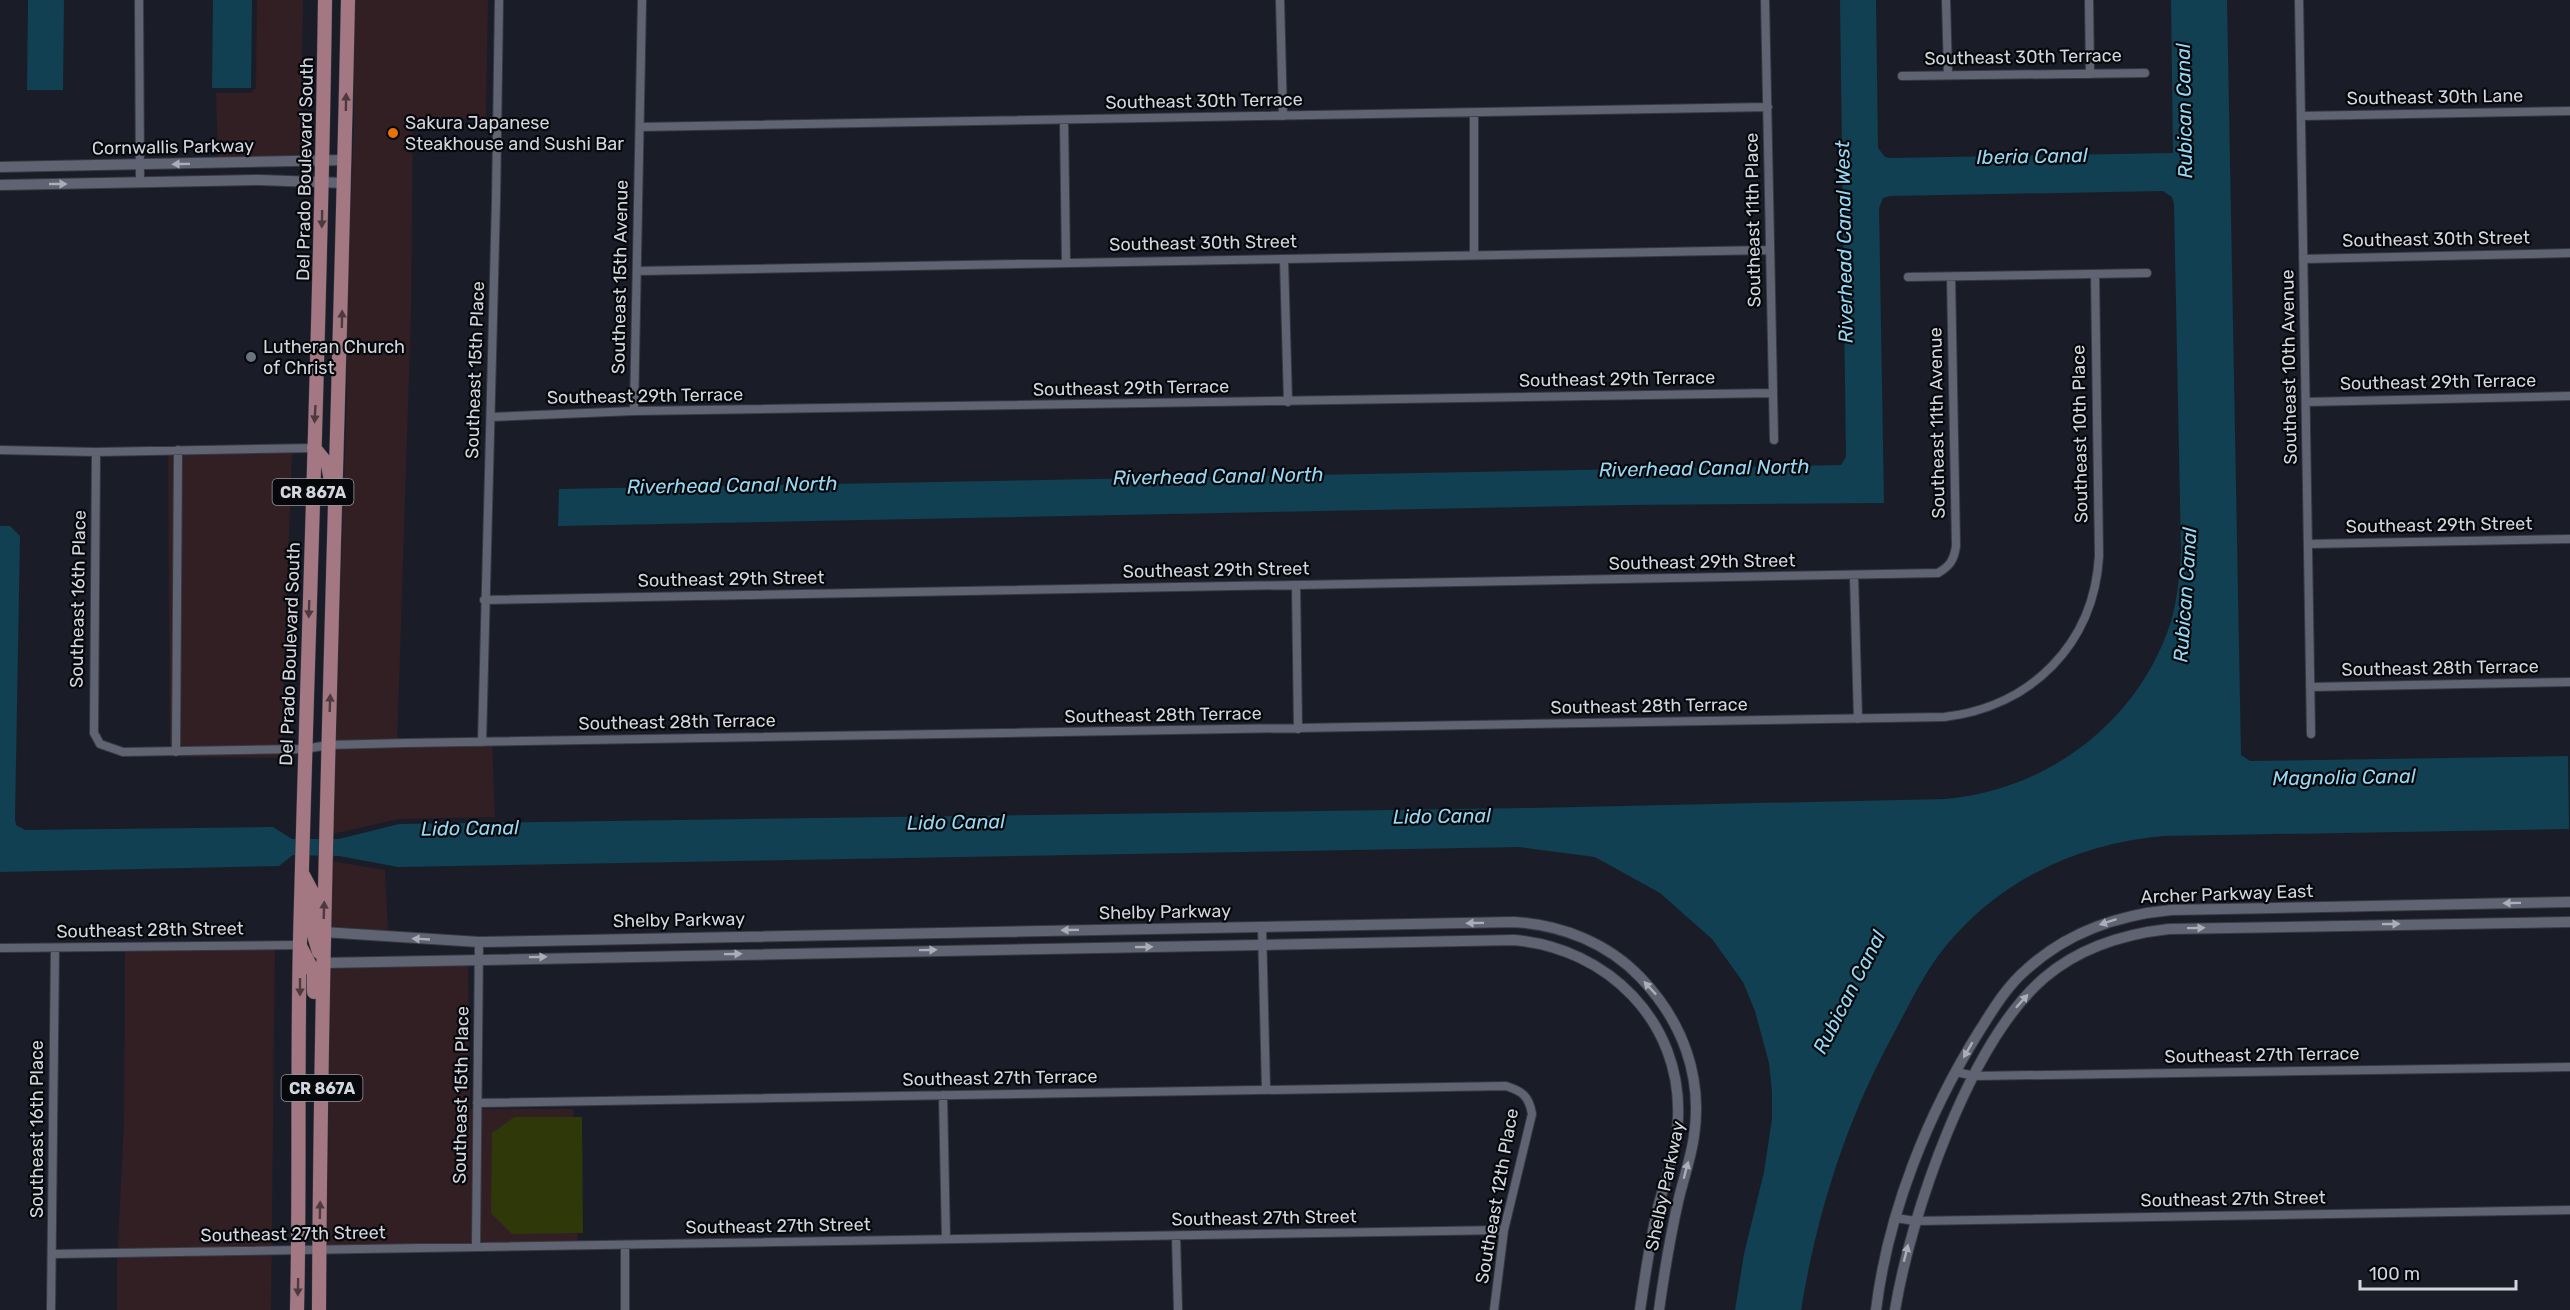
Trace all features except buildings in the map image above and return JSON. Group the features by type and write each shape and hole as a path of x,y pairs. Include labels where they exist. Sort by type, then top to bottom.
{"main road":[{"name":"Del Prado Boulevard South","path":"297,1310 300,945 323,183 326,0"},
{"name":"CR 867A","path":"319,1310 323,932 346,160 348,0"},
{"path":"314,448 328,465 336,508"},
{"path":"302,870 312,892 313,932 323,963"},
{"path":"300,945 314,973 314,1021 322,1043"}],"street":[{"path":"139,0 140,182"},
{"name":"Southeast 15th Place","path":"482,742 499,0"},
{"name":"Southeast 15th Avenue","path":"634,411 642,0"},
{"path":"1280,0 1283,116"},
{"name":"Southeast 11th Place","path":"1765,0 1774,440"},
{"path":"1946,0 1948,74"},
{"path":"2089,0 2090,74"},
{"name":"Southeast 10th Avenue","path":"2299,0 2311,734"},
{"name":"Southeast 30th Terrace","path":"1902,76 2145,72"},
{"name":"Southeast 30th Terrace","path":"640,127 1768,107"},
{"name":"Southeast 30th Lane","path":"2301,116 2570,111"},
{"path":"1474,113 1474,255"},
{"path":"1064,120 1066,262"},
{"name":"Cornwallis Parkway","path":"0,167 346,160"},
{"name":"Cornwallis Parkway","path":"0,185 259,180 345,183"},
{"name":"Southeast 30th Street","path":"637,271 1769,250"},
{"name":"Southeast 30th Street","path":"2303,259 2570,253"},
{"path":"1284,259 1288,402"},
{"path":"1908,277 2148,273"},
{"name":"Southeast 10th Place","path":"2093,594 2099,556 2095,274"},
{"name":"Southeast 11th Avenue","path":"1948,567 1954,558 1956,546 1951,277"},
{"name":"Southeast 29th Terrace","path":"490,417 634,411 1772,393"},
{"name":"Southeast 29th Terrace","path":"2306,402 2570,396"},
{"path":"0,450 96,452 314,448"},
{"path":"176,752 178,450"},
{"name":"Southeast 16th Place","path":"96,452 93,712 94,733 100,744"},
{"name":"Southeast 29th Street","path":"2308,544 2570,539"},
{"name":"Southeast 29th Street","path":"484,600 1854,575 1938,573 1948,567"},
{"path":"1854,575 1858,719"},
{"path":"1296,585 1298,729"},
{"name":"Southeast 28th Terrace","path":"100,744 123,752 176,752 305,749 328,745 1858,719 1961,715 1989,708 2015,695 2043,675 2066,650 2084,620 2093,594"},
{"name":"Southeast 28th Terrace","path":"2310,687 2570,682"},
{"name":"Archer Parkway East","path":"1876,1310 1881,1274 1896,1218 1922,1143 1956,1072 2001,997 2028,968 2066,940 2090,928 2124,916 2150,912 2203,909 2570,903"},
{"name":"Archer Parkway East","path":"1894,1310 1915,1221 1953,1122 1975,1076 2003,1024 2022,1000 2043,979 2067,961 2095,946 2126,936 2187,928 2570,921"},
{"path":"1515,922 1515,940"},
{"name":"Shelby Parkway","path":"323,932 479,942 1515,922 1544,925 1570,932 1594,942 1616,956 1655,993 1671,1015 1683,1039 1691,1066 1696,1093 1696,1120 1666,1261 1659,1310"},
{"path":"1262,927 1266,1089"},
{"name":"Shelby Parkway","path":"323,963 1515,940 1558,948 1586,959 1610,974 1630,991 1647,1011 1661,1034 1670,1059 1678,1104 1676,1135 1654,1224 1640,1310"},
{"name":"Southeast 15th Place","path":"476,1247 479,942"},
{"name":"Southeast 28th Street","path":"0,948 300,945"},
{"name":"Southeast 16th Place","path":"51,1310 55,948"},
{"name":"Southeast 27th Terrace","path":"1956,1072 1975,1076 2570,1067"},
{"name":"Southeast 27th Terrace","path":"477,1103 1506,1086 1522,1091"},
{"name":"Southeast 12th Place","path":"1494,1310 1504,1230 1532,1114 1530,1101 1522,1091"},
{"path":"943,1095 946,1239"},
{"name":"Southeast 27th Street","path":"1896,1218 1915,1221 2570,1210"},
{"name":"Southeast 27th Street","path":"53,1254 1504,1230"},
{"path":"1176,1236 1178,1310"},
{"path":"625,1245 625,1310"}],"shaded area":[{"path":"257,0 303,0 301,155 218,157 216,93 251,93 256,88"},
{"path":"354,0 488,0 486,119 413,119 411,313 397,747 492,738 495,817 399,819 332,834 347,394 347,309 354,122"},
{"path":"168,447 292,449 281,758 170,757"},
{"path":"331,861 385,870 388,931 330,926"},
{"path":"275,944 271,1310 117,1310 124,1122 125,951"},
{"path":"468,965 470,1109 573,1109 578,1249 327,1252 330,969"}],"green space":[{"path":"514,1117 582,1117 583,1233 512,1234 491,1213 492,1133"}],"water":[{"path":"28,0 64,0 63,90 27,90"},
{"path":"213,0 252,0 251,88 212,88"},
{"path":"1840,0 1876,0 1878,148 1885,157 1891,158 2173,153 2171,0 2227,0 2241,755 2250,761 2568,756 2569,829 2163,836 2130,840 2067,858 2010,888 1960,930 1938,956 1925,975 1876,1068 1835,1168 1816,1238 1801,1310 1735,1310 1744,1254 1764,1172 1772,1119 1769,1063 1755,1011 1743,982 1712,939 1660,893 1595,857 1519,847 398,867 339,856 293,855 279,866 0,872 0,526 10,526 20,536 15,819 16,825 25,830 273,827 292,839 339,839 399,824 1532,808 1945,799 1981,793 2016,783 2049,768 2080,748 2107,725 2131,697 2151,667 2167,633 2175,603 2181,552 2174,204 2172,197 2163,191 1890,196 1883,198 1879,208 1884,503 1626,505 558,526 559,489 1841,465 1846,457"}],"place":[{"name":"Sakura Japanese Steakhouse and Sushi Bar","path":"393,133"},
{"name":"Lutheran Church of Christ","path":"251,357"}],"water label":[{"name":"Rubican Canal","path":"2184,111"},
{"name":"Iberia Canal","path":"2032,156"},
{"name":"Riverhead Canal West","path":"1844,242"},
{"name":"Riverhead Canal North","path":"1704,468"},
{"name":"Riverhead Canal North","path":"1218,476"},
{"name":"Riverhead Canal North","path":"732,485"},
{"name":"Rubican Canal","path":"2185,595"},
{"name":"Magnolia Canal","path":"2344,777"},
{"name":"Lido Canal","path":"1442,816"},
{"name":"Lido Canal","path":"956,822"},
{"name":"Lido Canal","path":"470,828"},
{"name":"Rubican Canal","path":"1849,992"}]}
